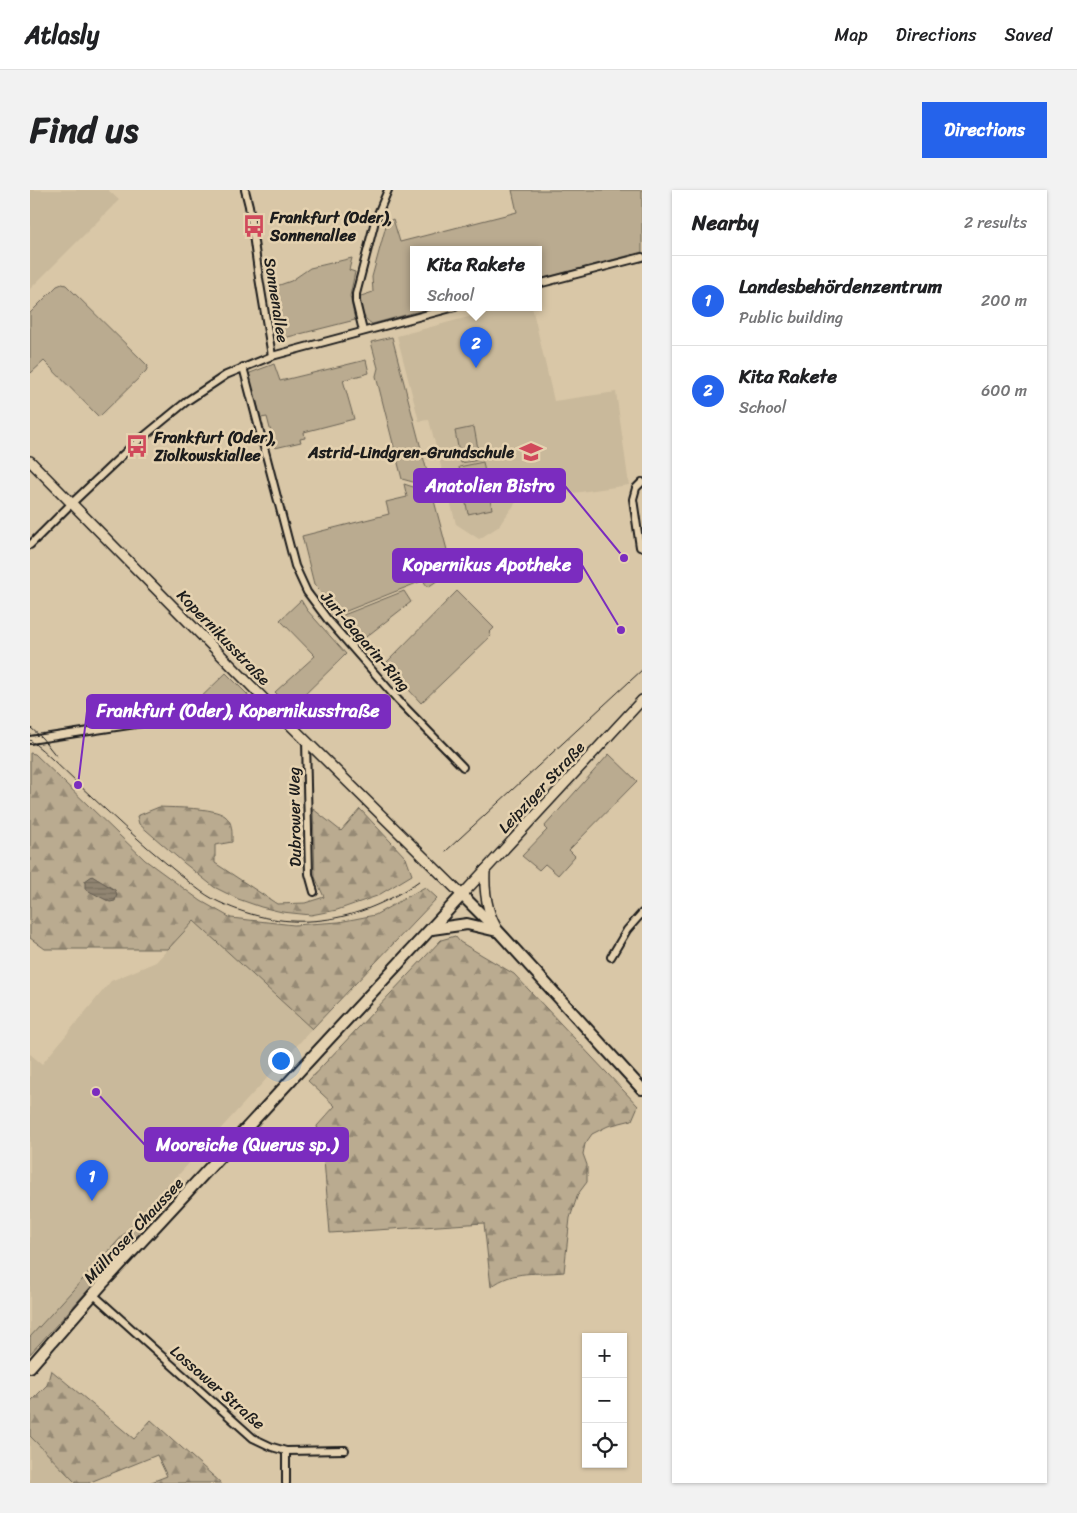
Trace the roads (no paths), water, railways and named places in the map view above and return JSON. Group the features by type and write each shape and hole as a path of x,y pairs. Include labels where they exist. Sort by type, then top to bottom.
{"main road":[{"name":"Kopernikusstraße","path":"30,461 268,704 462,895"},
{"name":"Leipziger Straße","path":"462,895 642,700"},
{"path":"485,870 484,885 490,915 498,931"},
{"path":"462,895 498,931 642,1089"},
{"name":"Müllroser Chaussee","path":"30,1367 94,1294 462,895"},
{"path":"432,929 467,924 498,931"}],"street":[{"name":"Sonnenallee","path":"245,190 272,356"},
{"path":"364,331 356,302 356,294 375,221 388,190"},
{"path":"542,283 642,256"},
{"path":"30,545 131,447 187,401 226,375 272,356 440,311"},
{"name":"Juri-Gagarin-Ring","path":"243,367 295,566 307,592 357,655 463,767"},
{"path":"640,546 633,499 636,488 642,482"},
{"path":"30,740 268,704"},
{"name":"Dubrower Weg","path":"306,740 309,874 314,892"},
{"path":"611,957 627,930 642,914"},
{"name":"Lossower Straße","path":"94,1294 248,1434 261,1442 286,1451 345,1450"},
{"path":"286,1451 286,1483"}],"tram line":[{"path":"446,851 642,670"},
{"path":"30,727 42,738 57,757"},
{"path":"30,740 137,838 190,883 213,899 245,912 271,919 322,920 372,907 396,896 419,881"}],"place":[{"name":"Frankfurt (Oder), Sonnenallee","path":"254,226"},
{"name":"Kita Rakete","path":"476,368"},
{"name":"Frankfurt (Oder), Ziolkowskiallee","path":"137,446"},
{"name":"Astrid-Lindgren-Grundschule","path":"531,452"},
{"name":"Anatolien Bistro","path":"624,558"},
{"name":"Kopernikus Apotheke","path":"621,630"},
{"name":"Frankfurt (Oder), Kopernikusstraße","path":"78,785"},
{"name":"Mooreiche (Querus sp.)","path":"96,1092"},
{"name":"Landesbehördenzentrum","path":"92,1201"}]}
